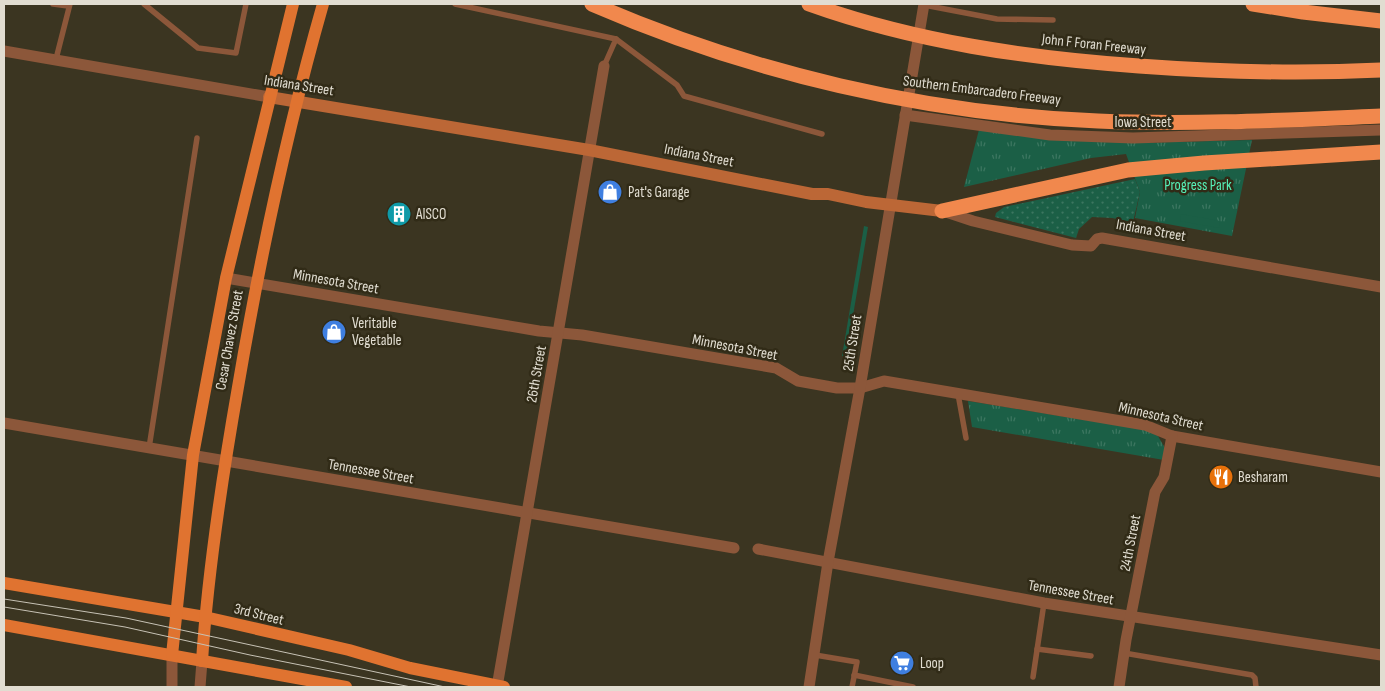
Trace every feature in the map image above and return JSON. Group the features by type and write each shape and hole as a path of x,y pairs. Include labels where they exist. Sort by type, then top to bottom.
{"highway":[{"name":"Southern Embarcadero Freeway","path":"592,4 674,36 794,74 917,101 974,110 1096,121 1161,123 1381,116"},
{"name":"John F Foran Freeway","path":"809,4 871,24 924,37 978,48 1047,58 1240,72 1313,73 1381,70"},
{"path":"1253,4 1381,21"},
{"path":"942,210 1128,170 1381,152"}],"main road":[{"name":"Cesar Chavez Street","path":"172,655 193,456 226,278 292,4"},
{"name":"Cesar Chavez Street","path":"202,661 205,617 225,461 256,283 297,101 323,4"},
{"name":"Indiana Street","path":"269,97 589,150 812,194 828,194 942,210"},
{"name":"3rd Street","path":"4,583 205,617 349,650 410,668 500,687"},
{"path":"4,625 346,687"}],"street":[{"name":"25th Street","path":"810,687 828,562 860,388 924,5"},
{"name":"Indiana Street","path":"4,51 269,97"},
{"name":"26th Street","path":"500,687 527,513 604,66"},
{"name":"Iowa Street","path":"905,115 1050,135 1133,138 1381,130"},
{"name":"Indiana Street","path":"942,210 974,221 1072,245 1091,246 1097,239 1102,238 1381,287"},
{"name":"Minnesota Street","path":"226,278 538,331 582,335 776,368 798,381 837,388 860,388 884,381 1145,425 1172,436 1381,472"},
{"name":"Tennessee Street","path":"4,423 734,548"},
{"name":"24th Street","path":"1118,687 1155,492 1164,476 1172,436"},
{"name":"Tennessee Street","path":"758,549 1131,618 1381,655"},
{"name":"Cesar Chavez Street","path":"172,655 172,687"},
{"name":"Cesar Chavez Street","path":"200,687 202,661"}],"lane":[{"path":"53,4 69,5 56,59"},
{"path":"144,4 198,48 236,53 246,4"},
{"path":"455,4 616,39 677,85 684,96 822,134"},
{"path":"924,5 997,19 1054,20"},
{"path":"604,66 616,39"},
{"path":"149,448 197,138"},
{"path":"958,394 966,438"},
{"path":"1033,677 1044,603"},
{"path":"1037,649 1091,656"},
{"path":"1124,653 1252,675 1255,678 1256,687"},
{"path":"815,655 857,662 852,687"},
{"path":"854,676 914,687"}],"green space":[{"name":"Progress Park","path":"980,126 1136,143 1252,140 1232,236 1135,218 1140,192 1126,154 1091,158 964,187"},
{"path":"1135,179 1140,192 1133,222 1092,217 1079,229 1076,238 995,217 996,213 1004,207"},
{"path":"1181,214 1220,221 1219,228 1180,221"},
{"path":"864,226 868,227 846,357 842,356"},
{"path":"968,401 1147,430 1158,436 1166,450 1164,460 972,427"}],"tram line":[{"path":"4,599 126,618 445,687"},
{"path":"4,607 125,627 250,655 411,687"}],"place":[{"name":"Pat's Garage","path":"610,192"},
{"name":"AISCO","path":"399,214"},
{"name":"Veritable Vegetable","path":"334,332"},
{"name":"Besharam","path":"1221,477"},
{"name":"Loop","path":"902,663"}]}
